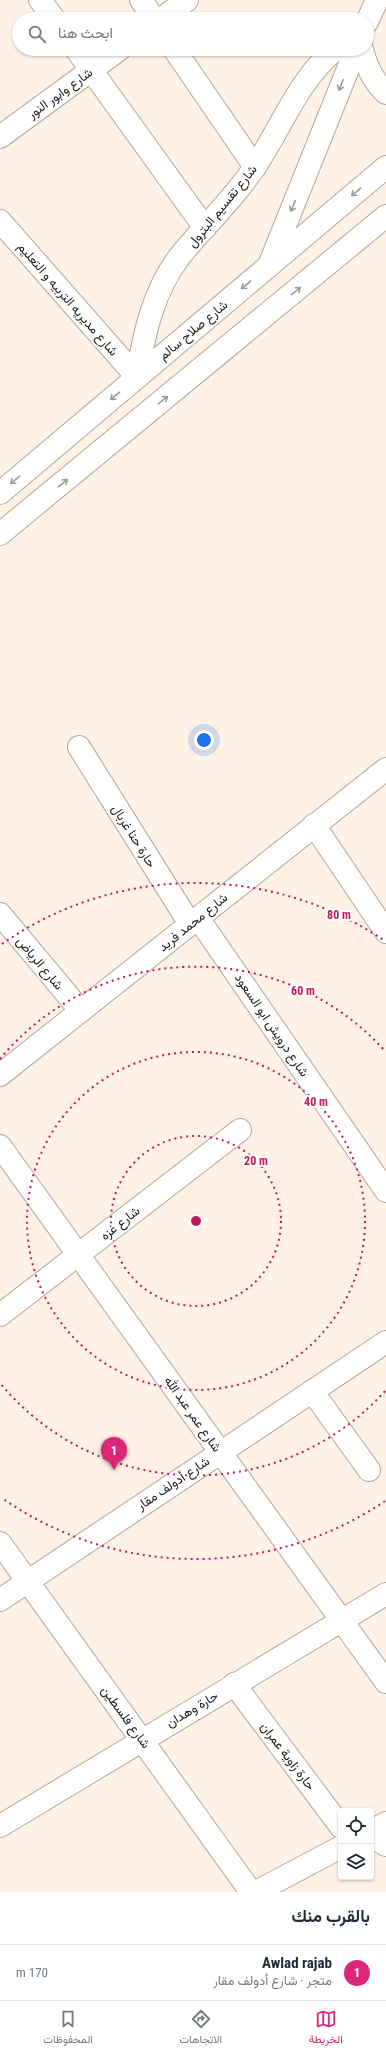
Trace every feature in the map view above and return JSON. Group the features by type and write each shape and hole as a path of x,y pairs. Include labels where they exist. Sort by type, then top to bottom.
{"street":[{"path":"40,0 49,12"},
{"path":"141,0 149,12"},
{"path":"171,12 187,0"},
{"path":"372,12 377,0"},
{"path":"81,56 205,228"},
{"name":"شارع وابور النور","path":"0,137 110,56"},
{"path":"179,56 254,167"},
{"name":"شارع تقسيم البترول","path":"137,377 149,316 163,285 180,257 240,187 312,73 327,56"},
{"path":"270,265 353,56"},
{"path":"364,56 365,63 378,85 386,93"},
{"name":"شارع صلاح سالم","path":"0,493 386,167"},
{"path":"0,534 386,216"},
{"name":"شارع مديريه التربيه و التعليم","path":"0,221 137,377"},
{"name":"حارة حنا غربال","path":"78,747 194,921"},
{"name":"شارع محمد فريد","path":"0,1075 386,769"},
{"path":"314,825 386,932"},
{"name":"شارع الرياض","path":"0,914 81,1012"},
{"name":"شارع درويش ابو السعود","path":"194,921 386,1191"},
{"name":"شارع غزه","path":"0,1315 240,1130"},
{"name":"شارع عمر عبد الله","path":"0,1146 386,1682"},
{"name":"شارع أدولف مقار","path":"0,1600 386,1342"},
{"path":"312,1391 368,1470"},
{"name":"شارع فلسطين","path":"0,1543 252,1892"},
{"name":"حارة وهدان","path":"0,1826 386,1594"},
{"name":"حارة زاوية عمران","path":"234,1684 338,1823"},
{"path":"374,1829 386,1823"},
{"path":"374,1839 386,1845"},
{"path":"256,1892 338,1849"}],"place":[{"name":"Awlad rajab","path":"114,1470"}]}
